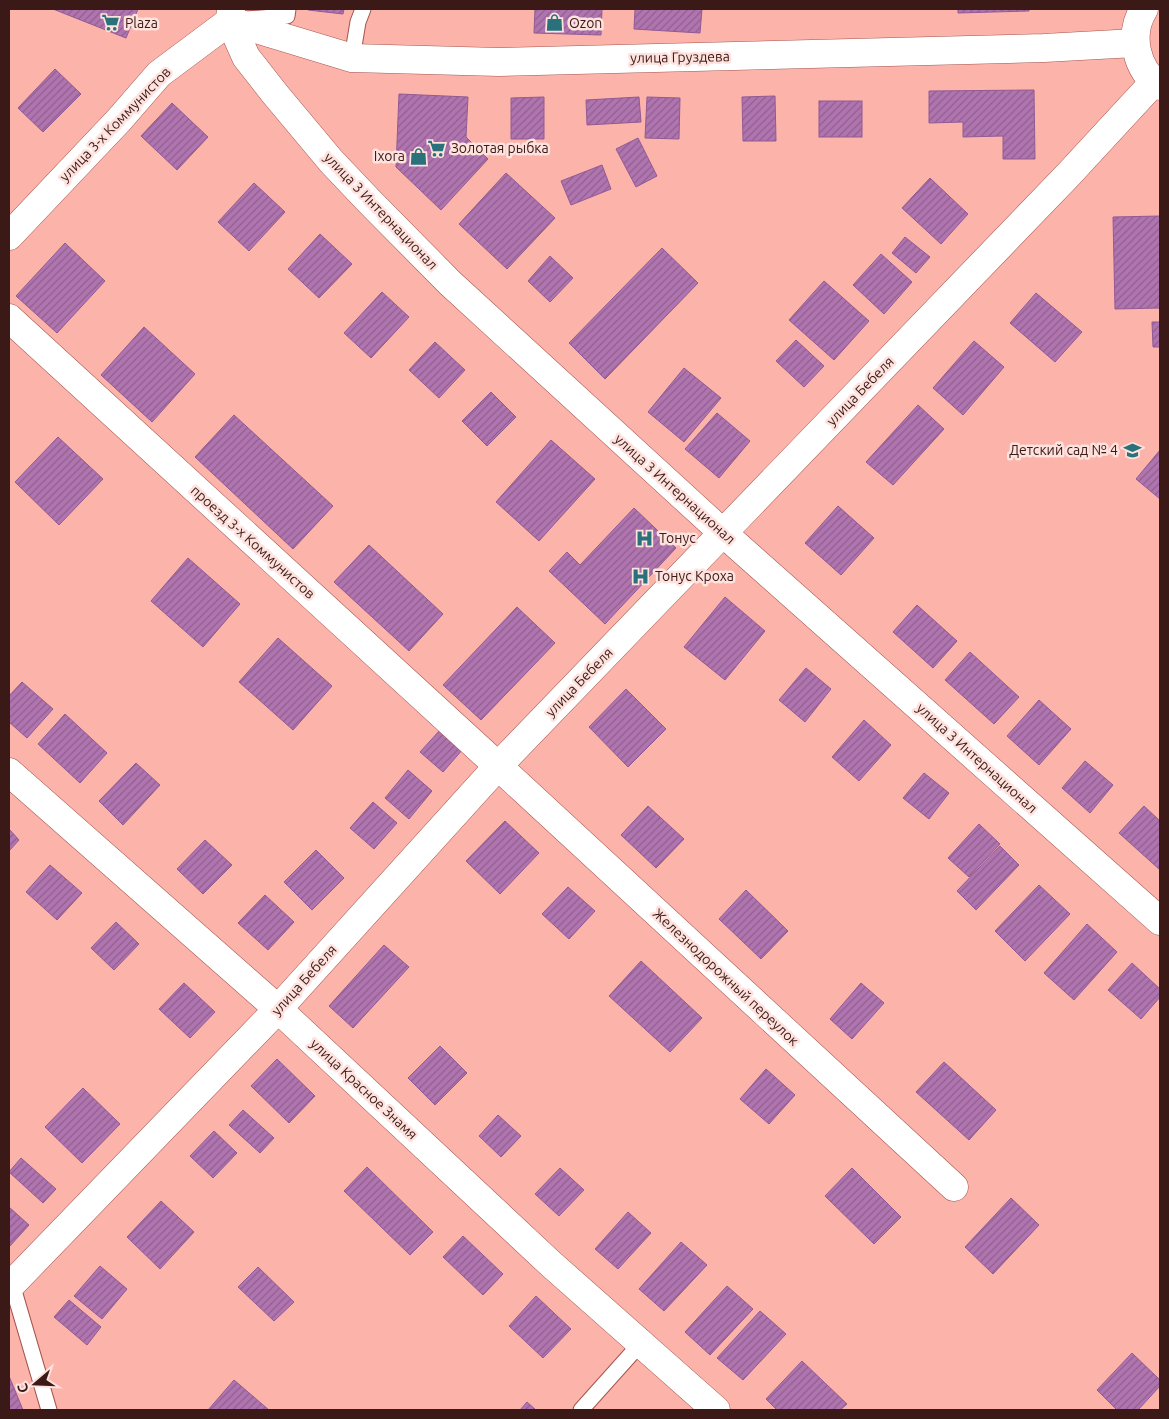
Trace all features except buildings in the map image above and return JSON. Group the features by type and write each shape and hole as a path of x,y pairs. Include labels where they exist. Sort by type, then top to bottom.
{"street":[{"path":"1144,9 1136,28 1138,57 1145,71 1157,84"},
{"name":"улица Груздева","path":"230,15 352,58 500,62 1044,48 1136,43"},
{"name":"улица 3-х Коммунистов","path":"9,236 119,120 159,74 230,15"},
{"name":"улица 3 Интернационал","path":"230,15 246,57 275,94 331,161 450,283 723,533 1160,921"},
{"name":"улица Бебеля","path":"10,1286 278,1009 498,766 1157,84"},
{"name":"проезд 3-х Коммунистов","path":"9,318 498,766"},
{"name":"Железнодорожный переулок","path":"498,766 954,1187"},
{"name":"улица Красное Знамя","path":"9,772 278,1009 551,1264 716,1410"}],"lane":[{"path":"230,15 287,16 288,9"},
{"path":"352,58 358,22 363,9"},
{"path":"10,1286 49,1410"},
{"path":"581,1410 641,1344"}],"place":[{"name":"Plaza","path":"111,23"},
{"name":"Ozon","path":"555,23"},
{"name":"Золотая рыбка","path":"437,148"},
{"name":"Ixora","path":"419,156"},
{"name":"Детский сад № 4","path":"1132,450"},
{"name":"Тонус","path":"645,538"},
{"name":"Тонус Кроха","path":"641,576"}]}
